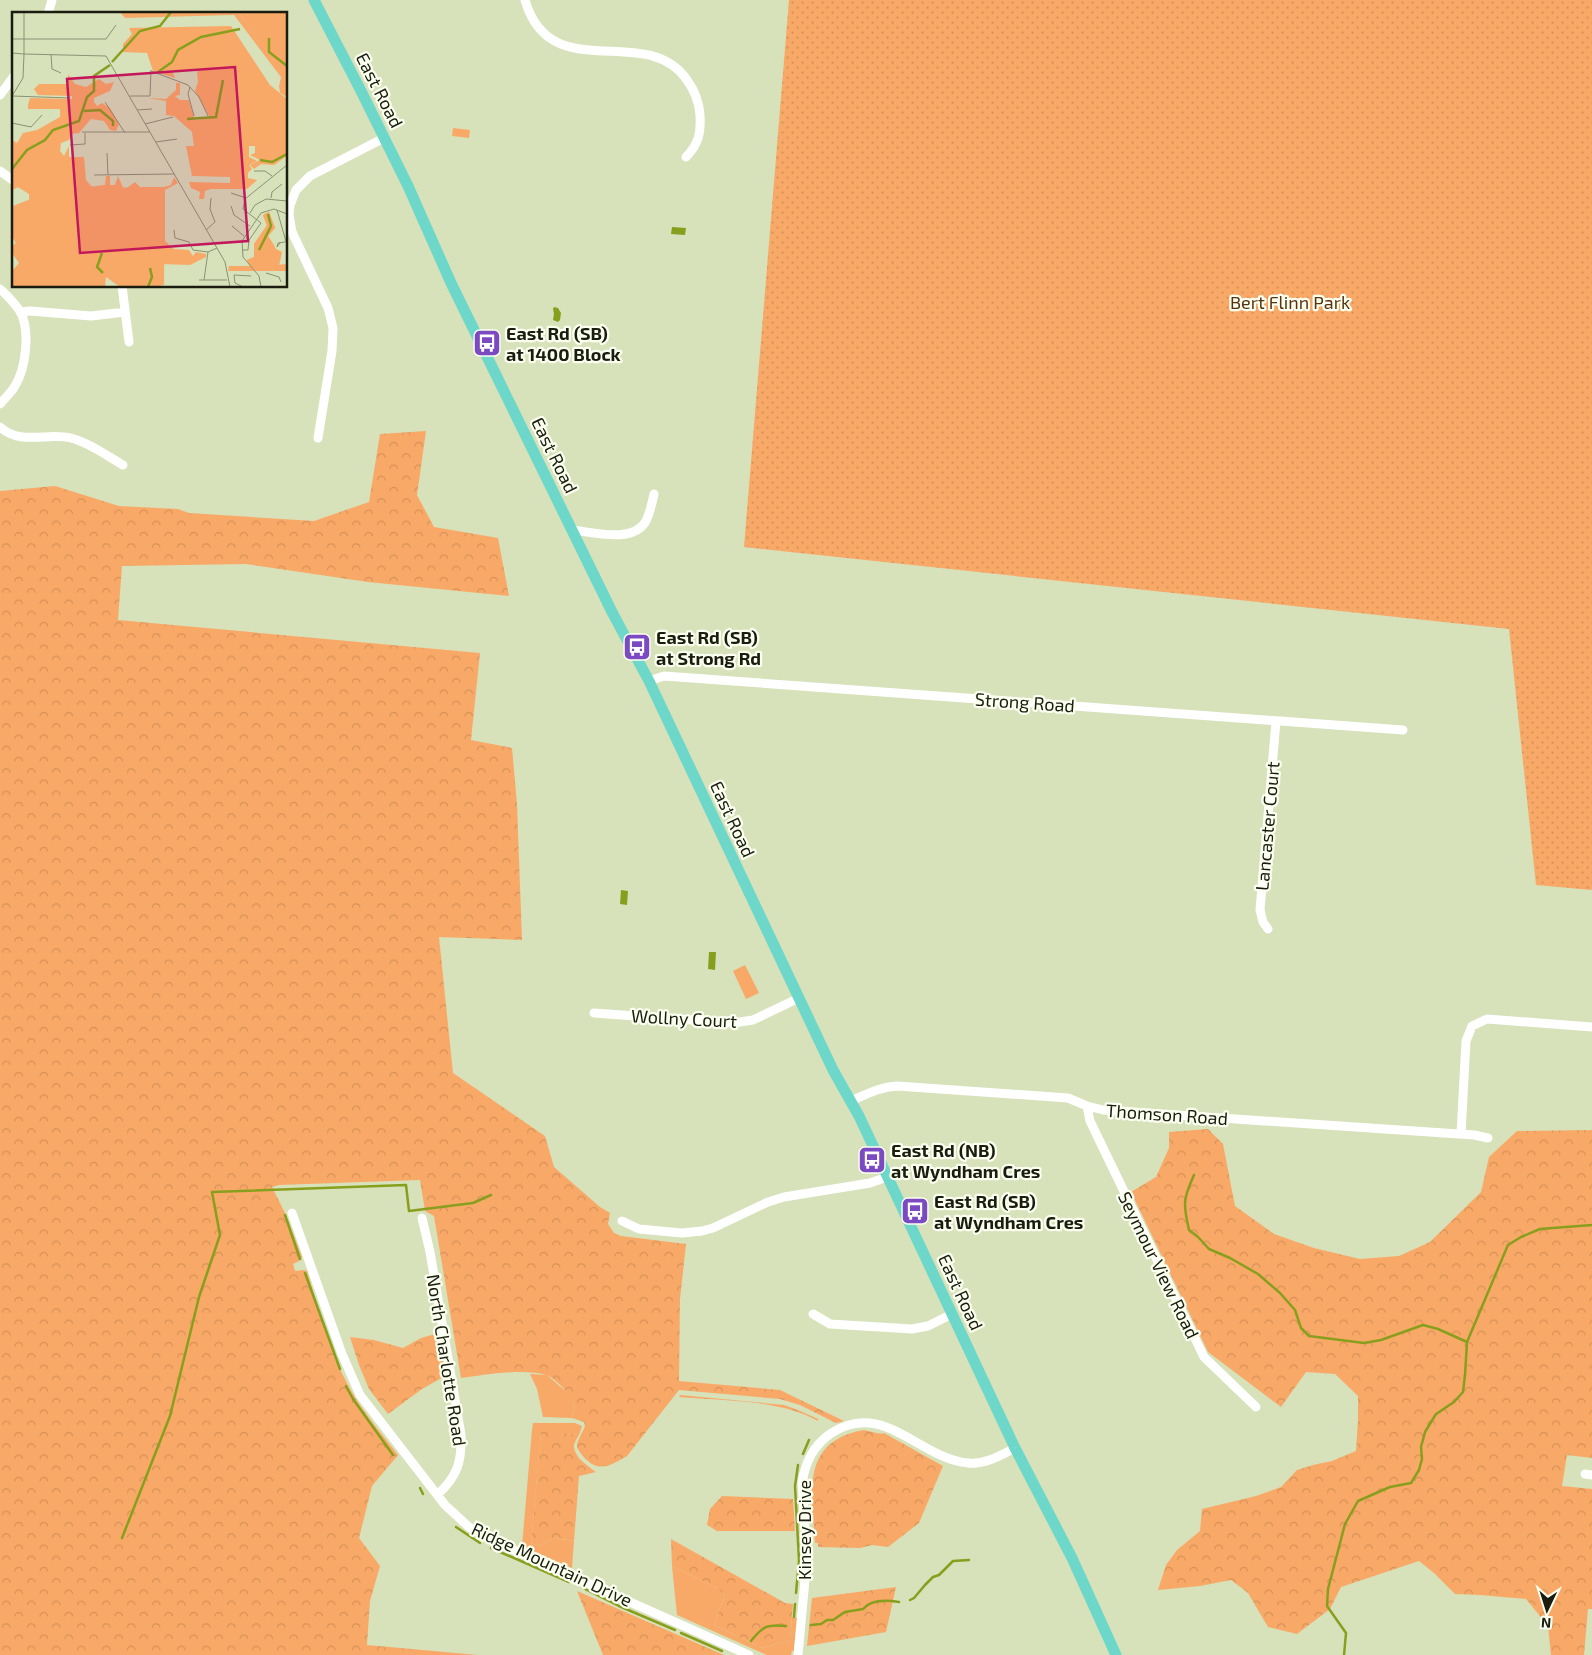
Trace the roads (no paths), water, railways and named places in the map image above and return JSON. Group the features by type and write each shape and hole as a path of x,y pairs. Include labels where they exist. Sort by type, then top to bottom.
{"main road":[{"name":"East Road","path":"314,0 362,91 455,290 572,530 649,681 833,1070 851,1101 888,1177 1015,1448 1072,1558 1116,1655"}],"street":[{"path":"525,0 532,18 539,28 548,37 565,46 579,50 651,56 672,64 681,72 695,91 700,112 698,140 693,150 686,156"},
{"path":"0,96 12,79"},
{"path":"318,438 332,351 333,328 328,308 292,232 290,207 296,190 310,176 384,138"},
{"path":"0,171 12,180"},
{"path":"122,288 129,342"},
{"path":"0,289 20,312 25,338 24,361 16,385 0,404"},
{"path":"20,312 30,311 91,316 125,312"},
{"path":"0,427 11,435 25,438 54,436 71,438 82,442 123,466"},
{"path":"572,530 625,536 637,531 646,521 654,494"},
{"name":"Strong Road","path":"649,681 664,676 1403,730"},
{"name":"Lancaster Court","path":"1268,929 1263,922 1260,910 1276,721"},
{"name":"Wollny Court","path":"594,1013 733,1023 753,1020 799,998"},
{"path":"1461,1134 1466,1041 1472,1026 1486,1019 1592,1027"},
{"name":"Thomson Road","path":"851,1101 876,1089 897,1086 1068,1098 1103,1110 1461,1134 1488,1138"},
{"name":"Seymour View Road","path":"1087,1106 1090,1121 1204,1357 1256,1407"},
{"path":"622,1221 639,1228 682,1232 702,1231 713,1228 752,1208 784,1197 870,1183 888,1177"},
{"name":"Ridge Mountain Drive","path":"292,1213 342,1354 360,1395 437,1495 457,1517 482,1534 749,1655"},
{"name":"North Charlotte Road","path":"422,1218 430,1252 461,1435 461,1455 455,1474 446,1487 437,1495"},
{"path":"813,1314 830,1324 912,1329 928,1326 952,1314"},
{"name":"Kinsey Drive","path":"798,1655 807,1558 802,1483 810,1456 821,1441 836,1430 847,1426 868,1423 882,1425 898,1431 942,1456 958,1462 970,1464 987,1461 1015,1448"}],"waterway":[{"path":"1194,1175 1185,1202 1189,1230 1209,1249 1230,1258 1258,1274 1280,1293 1295,1310 1301,1328 1309,1336 1364,1343 1381,1340 1423,1325 1438,1329 1467,1342"},
{"path":"122,1538 170,1416 199,1297 220,1235 212,1192 406,1185 409,1211 473,1203 491,1195"},
{"path":"285,1215 300,1259"},
{"path":"1344,1655 1346,1633 1327,1606 1328,1589 1345,1524 1358,1501 1390,1487 1411,1483 1419,1470 1422,1459 1421,1447 1425,1432 1436,1414 1454,1402 1463,1392 1467,1342 1508,1245 1540,1229 1592,1225"},
{"path":"305,1273 340,1369"},
{"path":"346,1386 353,1399 393,1455"},
{"path":"803,1454 809,1440"},
{"path":"796,1593 799,1560 795,1486 798,1465"},
{"path":"420,1488 423,1494"},
{"path":"456,1527 480,1543"},
{"path":"491,1548 569,1582"},
{"path":"910,1600 933,1577 939,1575 953,1561 969,1560"},
{"path":"585,1589 675,1630"},
{"path":"811,1625 833,1620 845,1612 863,1609 870,1603 884,1601 899,1602"},
{"path":"794,1617 795,1604"},
{"path":"751,1641 766,1627 774,1625 786,1626"},
{"path":"681,1633 722,1651"}],"place":[{"name":"East Rd (SB) at 1400 Block","path":"487,343"},
{"name":"East Rd (SB) at Strong Rd","path":"637,647"},
{"name":"East Rd (NB) at Wyndham Cres","path":"872,1160"},
{"name":"East Rd (SB) at Wyndham Cres","path":"915,1211"}],"park label":[{"name":"Bert Flinn Park","path":"1290,302"}]}
